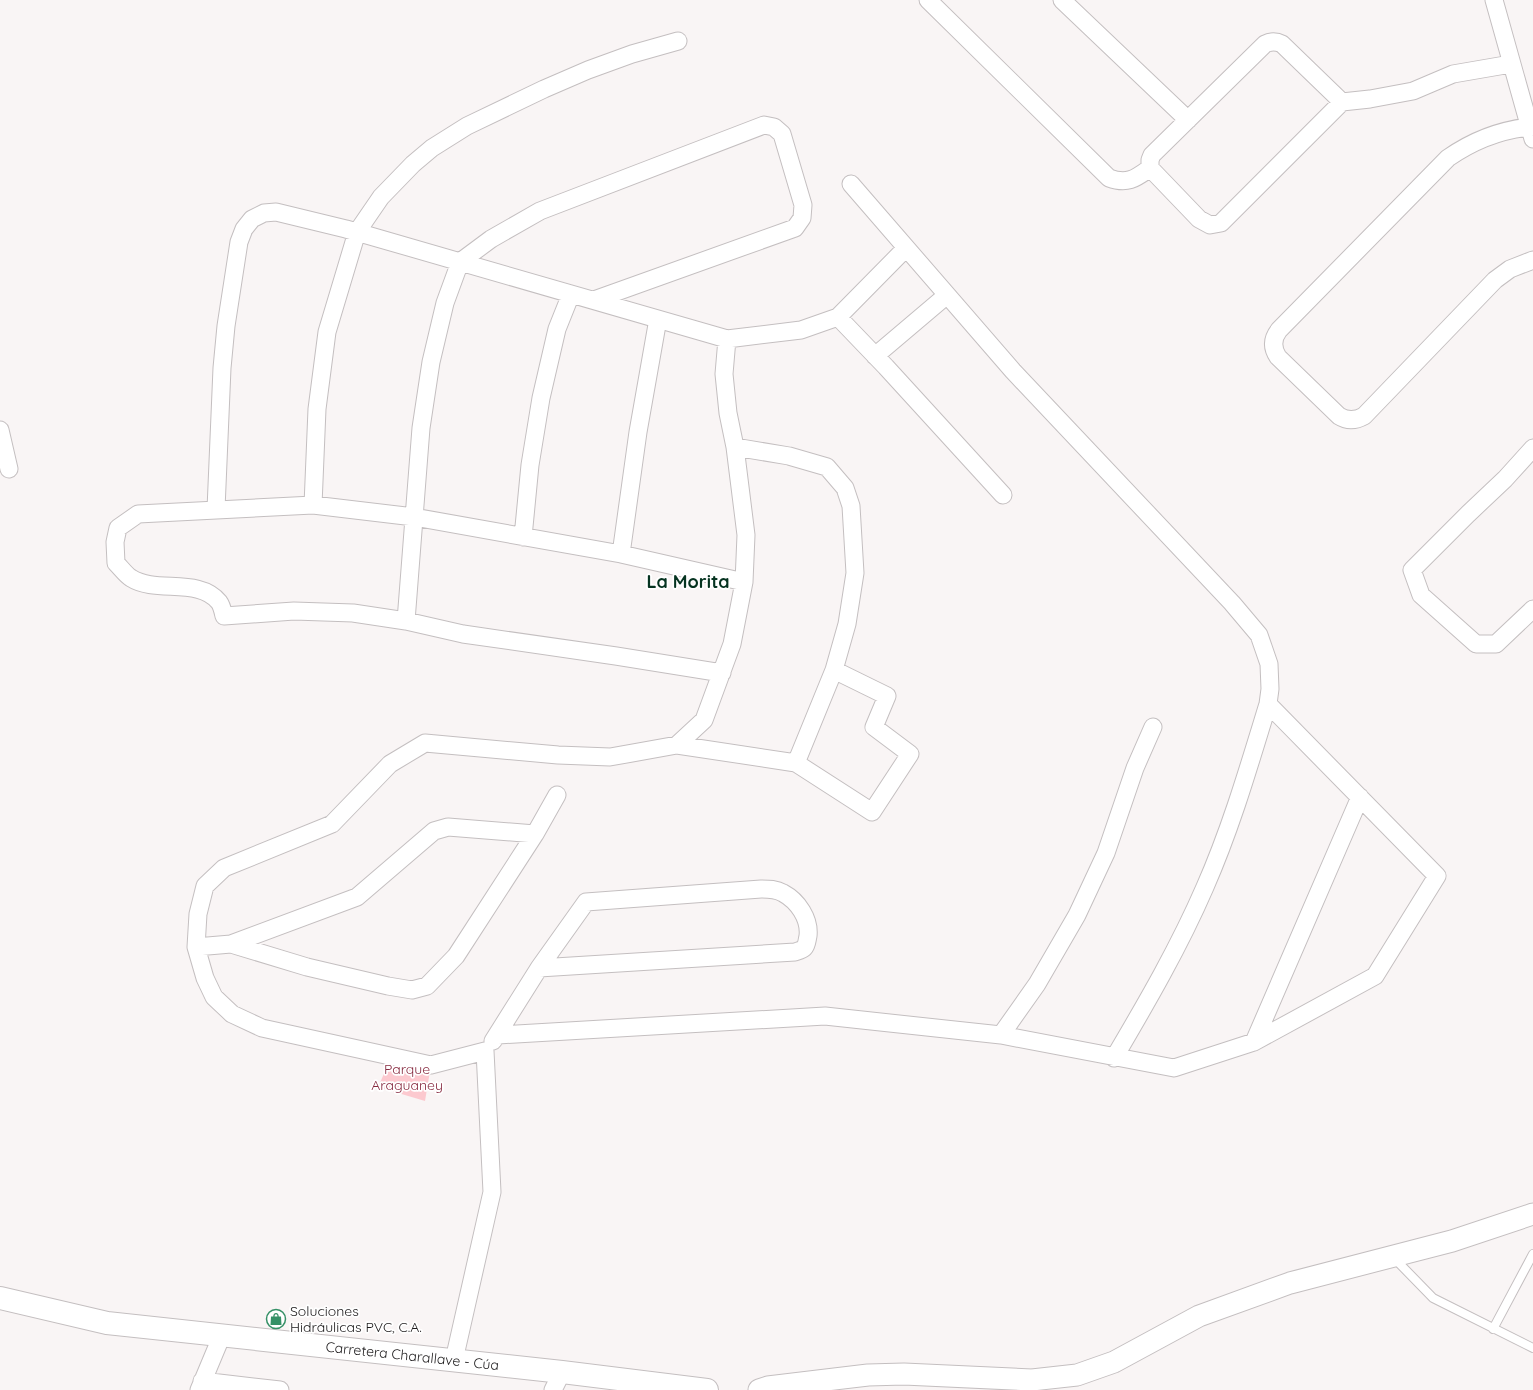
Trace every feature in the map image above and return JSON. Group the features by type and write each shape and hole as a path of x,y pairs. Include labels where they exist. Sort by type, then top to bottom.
{"highway":[{"name":"Carretera Charallave - Cúa","path":"0,1298 107,1323 454,1360 557,1381 707,1390"}],"street":[{"path":"928,0 1105,174 1114,180 1127,181 1134,180 1150,168"},
{"path":"1062,0 1188,120"},
{"path":"1494,0 1531,133"},
{"path":"313,505 317,409 327,332 357,232 381,197 413,164 452,134 488,115 544,89 602,65 678,41"},
{"path":"1342,102 1282,44 1273,41 1265,44 1152,156 1149,164 1150,168 1199,219 1210,225 1221,223 1342,102 1370,99 1413,90 1453,74 1511,64"},
{"path":"406,621 421,428 431,362 445,303 460,262 491,239 540,211 764,125 774,127 782,134 803,205 802,218 795,228 594,300"},
{"path":"1531,133 1515,129 1487,136 1461,149 1448,158 1275,334 1273,340 1275,352 1278,357 1339,416 1348,420 1358,419 1364,416 1495,280 1510,269 1533,260"},
{"path":"851,184 1013,371 1232,603 1259,635 1269,664 1270,689 1268,704 1240,797 1205,887 1163,974 1114,1058"},
{"path":"216,510 218,441 225,333 239,242 244,229 252,219 258,215 276,212 357,232 727,339 801,330 838,317 906,248"},
{"path":"523,538 530,465 541,398 557,329 571,294"},
{"path":"875,356 947,295"},
{"path":"838,317 1003,495"},
{"path":"621,554 638,432 658,319"},
{"path":"677,745 704,720 732,644 744,582 746,535 735,447 728,413 724,374 727,339"},
{"path":"0,430 9,468"},
{"path":"735,447 789,456 827,467 845,488 851,506 855,573 847,624 834,670 796,763"},
{"path":"1533,448 1506,479 1468,514 1412,570 1421,595 1476,644 1496,644 1533,609"},
{"path":"722,673 463,634 406,621 353,613 294,612 224,616 219,603 208,592 195,589 146,584 131,578 116,563 115,542 118,528 138,514 313,505 414,517 523,538 621,554 744,582"},
{"path":"539,968 796,952 805,947 809,930 802,910 792,899 775,889 586,902 539,968 498,1035 485,1051 431,1065 262,1028 232,1014 214,997 205,978 196,947 198,914 205,886 224,868 332,824 390,764 425,743 558,755 610,756 677,745 796,763 872,812 910,754 874,727 887,696 834,670"},
{"path":"498,1035 825,1016 1001,1035 1114,1058 1174,1068 1254,1042 1375,976 1437,876 1268,704"},
{"path":"1001,1035 1037,984 1077,915 1106,853 1135,768 1153,726"},
{"path":"231,944 307,967 388,986 412,990 427,986 456,956 535,834 557,795"},
{"path":"1254,1042 1360,797"},
{"path":"196,947 231,944 357,897 434,831 448,827 535,834"},
{"path":"454,1360 492,1192 485,1051"},
{"path":"760,1390 768,1387 868,1375 904,1374 1032,1380 1077,1374 1114,1362 1199,1316 1290,1283 1361,1263 1452,1241 1533,1214"},
{"path":"222,1335 200,1385 280,1390"}],"lane":[{"path":"1493,1329 1533,1254"},
{"path":"1392,1256 1433,1298 1533,1348"}],"green space":[{"name":"Parque Araguaney","path":"392,1056 431,1065 425,1101 378,1087"}],"place":[{"name":"Soluciones Hidráulicas PVC, C.A.","path":"276,1319"}],"district":[{"name":"La Morita","path":"688,581"}]}
